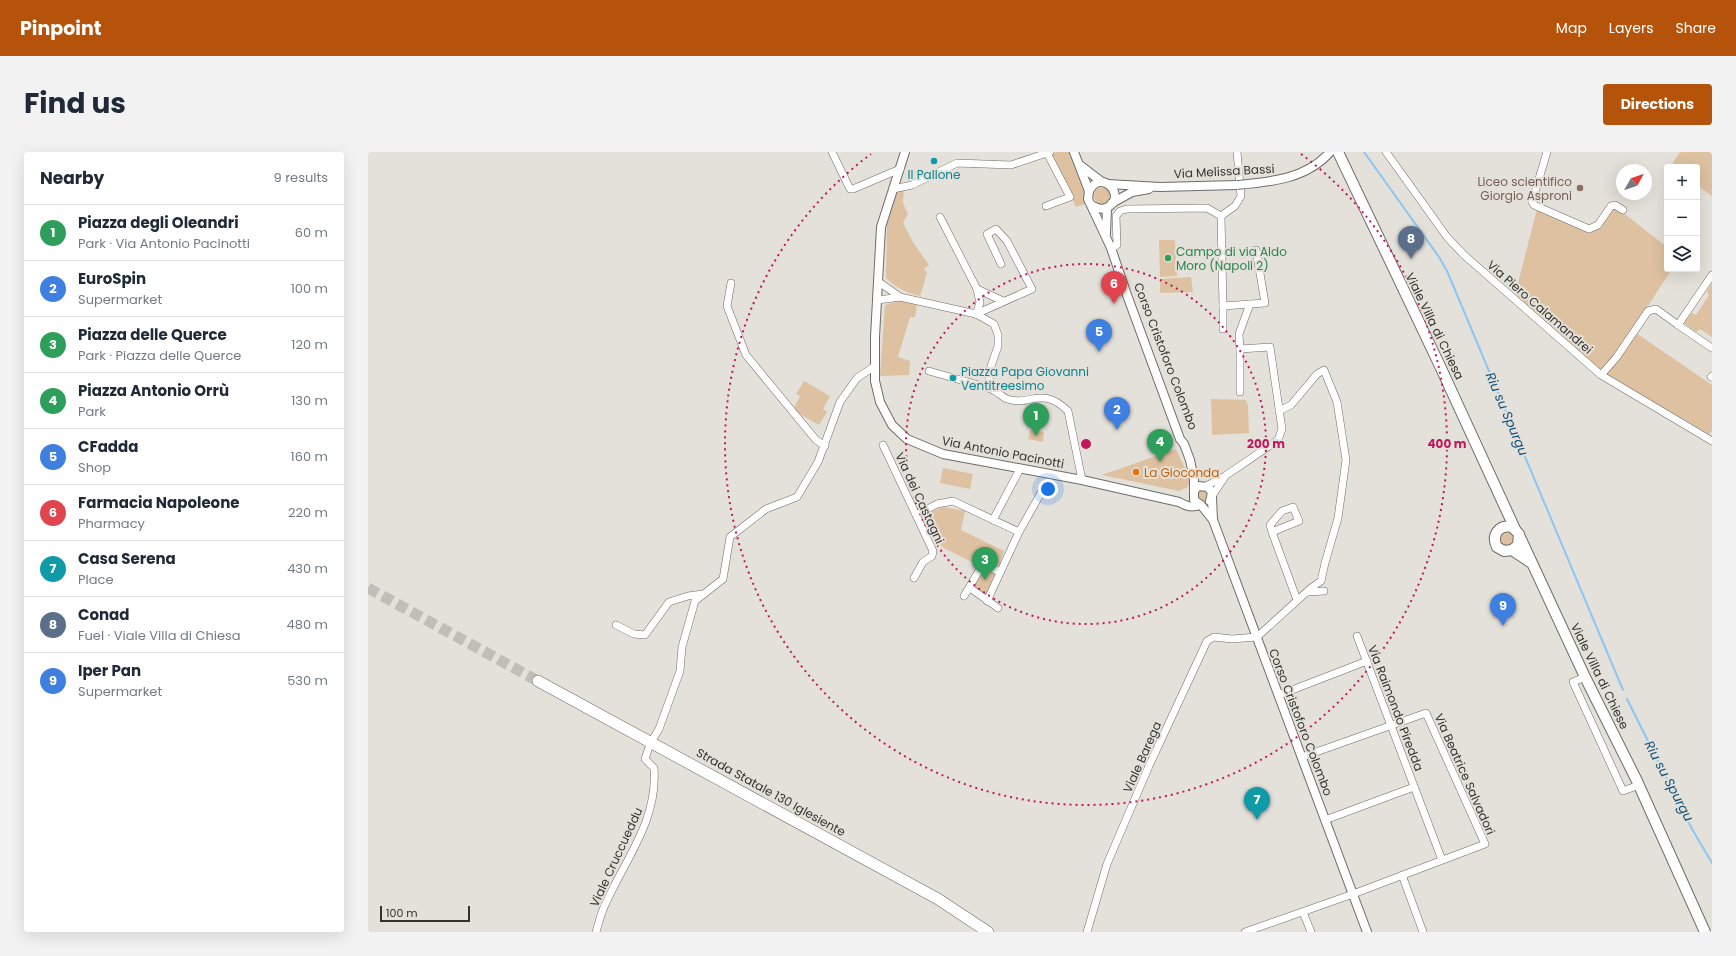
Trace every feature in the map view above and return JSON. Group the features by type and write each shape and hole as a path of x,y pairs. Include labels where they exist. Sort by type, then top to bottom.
{"highway":[{"name":"Strada Statale 130 Iglesiente","path":"538,681 938,899 988,932"}],"main road":[{"name":"Viale Villa di Chiesa","path":"1338,152 1440,366 1530,562"},
{"path":"1507,512 1503,526 1497,531 1495,543 1500,549 1512,550 1530,562"},
{"path":"1503,526 1518,533 1518,545 1512,550"},
{"name":"Viale Villa di Chiese","path":"1530,562 1639,785 1705,932"}],"street":[{"path":"832,152 850,189 900,169"},
{"name":"Via Antonio Pacinotti","path":"905,152 881,227 875,381 880,402 892,425 907,439 942,454 1082,480 1179,502 1193,507 1200,505"},
{"path":"893,189 912,185 958,163 1011,165 1048,152 1070,197 1046,206"},
{"name":"Corso Cristoforo Colombo","path":"1074,152 1089,191 1088,199 1093,206 1107,237 1180,439 1184,444 1190,460 1194,479 1194,500 1213,520"},
{"path":"1221,216 1235,206 1242,196 1237,152"},
{"name":"Via Melissa Bassi","path":"1105,183 1160,187 1237,184 1283,179 1315,165 1330,152"},
{"name":"Via Piero Calamandrei","path":"1386,152 1447,237 1463,254 1601,375 1712,441"},
{"path":"1547,152 1532,202 1536,207 1589,229 1598,225 1612,206 1615,205 1623,210"},
{"path":"1078,164 1088,174 1105,183"},
{"path":"1089,191 1094,184 1105,183"},
{"name":"Corso Cristoforo Colombo","path":"1105,183 1115,193 1105,226 1107,237"},
{"name":"Via Melissa Bassi","path":"1110,206 1132,192 1160,187"},
{"path":"1093,206 1100,209 1110,206"},
{"path":"1112,251 1117,245 1116,216 1120,211 1127,209 1207,208 1221,216"},
{"path":"1221,216 1223,329"},
{"path":"940,218 977,289 980,303 976,314"},
{"path":"976,314 1032,289 1007,241 996,229 987,234 1001,264"},
{"path":"1223,306 1265,303 1256,250"},
{"path":"1678,325 1712,275"},
{"path":"879,282 900,297"},
{"path":"731,283 727,306 746,355 816,440 825,446"},
{"path":"977,289 1003,301"},
{"path":"878,300 900,297 976,314 994,324 998,335 998,346 988,375 993,390"},
{"path":"1240,392 1239,334 1250,304"},
{"path":"1601,375 1616,358 1648,311 1656,310 1712,348"},
{"path":"1179,502 1188,499 1198,486 1205,486 1225,476 1278,440 1282,429 1270,347 1240,349"},
{"path":"653,739 659,729 680,671 682,647 695,601 722,579 730,537 766,509 797,497 818,462 840,402 857,378 875,366"},
{"path":"1257,637 1297,600 1321,581 1337,521 1346,460 1337,402 1324,370 1317,374 1291,405 1279,411"},
{"path":"928,372 993,390 1007,399 1016,400 1041,397 1052,399 1062,404 1068,411 1082,480"},
{"name":"Via dei Castagni","path":"883,445 933,551 932,556 923,562 914,578"},
{"name":"Corso Cristoforo Colombo","path":"1190,460 1205,486 1211,491 1213,520 1367,932"},
{"path":"993,520 1020,468"},
{"path":"1200,505 1207,504 1225,476"},
{"path":"987,601 1019,532 1042,491"},
{"path":"916,515 948,501 957,502 1019,532"},
{"path":"1272,532 1299,521 1293,506 1282,511 1270,524 1272,532 1297,600"},
{"path":"964,596 983,564 1000,572"},
{"path":"970,588 998,608"},
{"path":"1308,592 1324,591"},
{"path":"616,625 634,634 645,635 669,602 688,596 703,594"},
{"name":"Via Raimondo Piredda","path":"1357,636 1442,860"},
{"name":"Viale Barega","path":"1087,932 1107,864 1148,766 1208,641 1214,637 1232,639 1257,637"},
{"path":"1278,695 1366,662"},
{"path":"1585,677 1573,682 1623,791 1639,785"},
{"name":"Via Beatrice Salvadori","path":"1245,932 1254,931 1485,844 1426,713 1391,726"},
{"path":"1302,757 1391,726"},
{"name":"Viale Cruccueddu","path":"596,932 605,904 646,823 652,806 654,797 654,768 645,759 649,747"},
{"path":"1325,820 1414,787"},
{"path":"1402,875 1423,932"},
{"path":"1303,912 1311,932"}],"shaded area":[{"path":"1056,152 1072,152 1089,203 1076,207 1051,154"},
{"path":"1680,152 1712,152 1712,196 1700,187 1700,164 1672,164"},
{"path":"1102,188 1108,190 1110,196 1108,202 1102,204 1096,202 1094,196 1096,190"},
{"path":"904,189 903,203 908,214 903,223 914,244 929,265 924,269 927,273 920,296 901,289 886,278 887,216 894,190"},
{"path":"1612,208 1618,209 1664,245 1664,272 1670,272 1617,353 1603,369 1600,370 1515,295 1537,209 1592,232 1600,228"},
{"name":"Campo di via Aldo Moro (Napoli 2)","path":"1159,240 1175,240 1177,276 1160,277"},
{"name":"Campo di via Aldo Moro (Napoli 2)","path":"1191,277 1193,292 1160,293 1160,279"},
{"path":"1712,283 1712,337 1700,329 1696,332 1684,323 1692,313 1696,315 1709,295 1707,291"},
{"path":"902,300 917,305 915,317 910,317 898,357 910,361 909,375 880,376 885,305"},
{"path":"1636,333 1712,385 1712,431 1709,434 1606,374"},
{"path":"804,381 830,396 823,409 827,412 819,425 793,410 800,396 796,394"},
{"path":"1211,399 1246,400 1248,406 1249,433 1212,435"},
{"path":"1030,430 1044,432 1043,442 1028,439"},
{"path":"1176,449 1190,479 1188,487 1179,491 1102,475"},
{"path":"943,468 973,474 970,489 940,483"},
{"path":"1200,488 1209,492 1207,502 1200,503 1195,493"},
{"path":"943,507 965,511 961,530 1004,551 999,565 983,556 976,564 942,547 936,534 932,536 924,515"},
{"path":"1504,532 1510,532 1514,536 1514,542 1510,546 1504,546 1500,542 1500,536"},
{"path":"985,566 998,573 987,596 972,587"}],"waterway":[{"name":"Riu su Spurgu","path":"1364,152 1439,257 1447,271 1623,690"},
{"name":"Riu su Spurgu","path":"1627,699 1692,829 1712,863"}],"tunnel":[{"path":"368,588 538,681"}],"place":[{"name":"Il Pallone","path":"934,161"},
{"name":"Liceo scientifico Giorgio Asproni","path":"1580,188"},
{"name":"Campo di via Aldo Moro (Napoli 2)","path":"1168,258"},
{"name":"Conad","path":"1411,259"},
{"name":"Farmacia Napoleone","path":"1114,304"},
{"name":"CFadda","path":"1099,352"},
{"name":"Piazza Papa Giovanni Ventitreesimo","path":"953,378"},
{"name":"EuroSpin","path":"1117,430"},
{"name":"Piazza degli Oleandri","path":"1036,436"},
{"name":"Piazza Antonio Orrù","path":"1160,462"},
{"name":"La Gioconda","path":"1136,472"},
{"name":"Piazza delle Querce","path":"985,580"},
{"name":"Iper Pan","path":"1503,626"},
{"name":"Casa Serena","path":"1257,820"}]}
